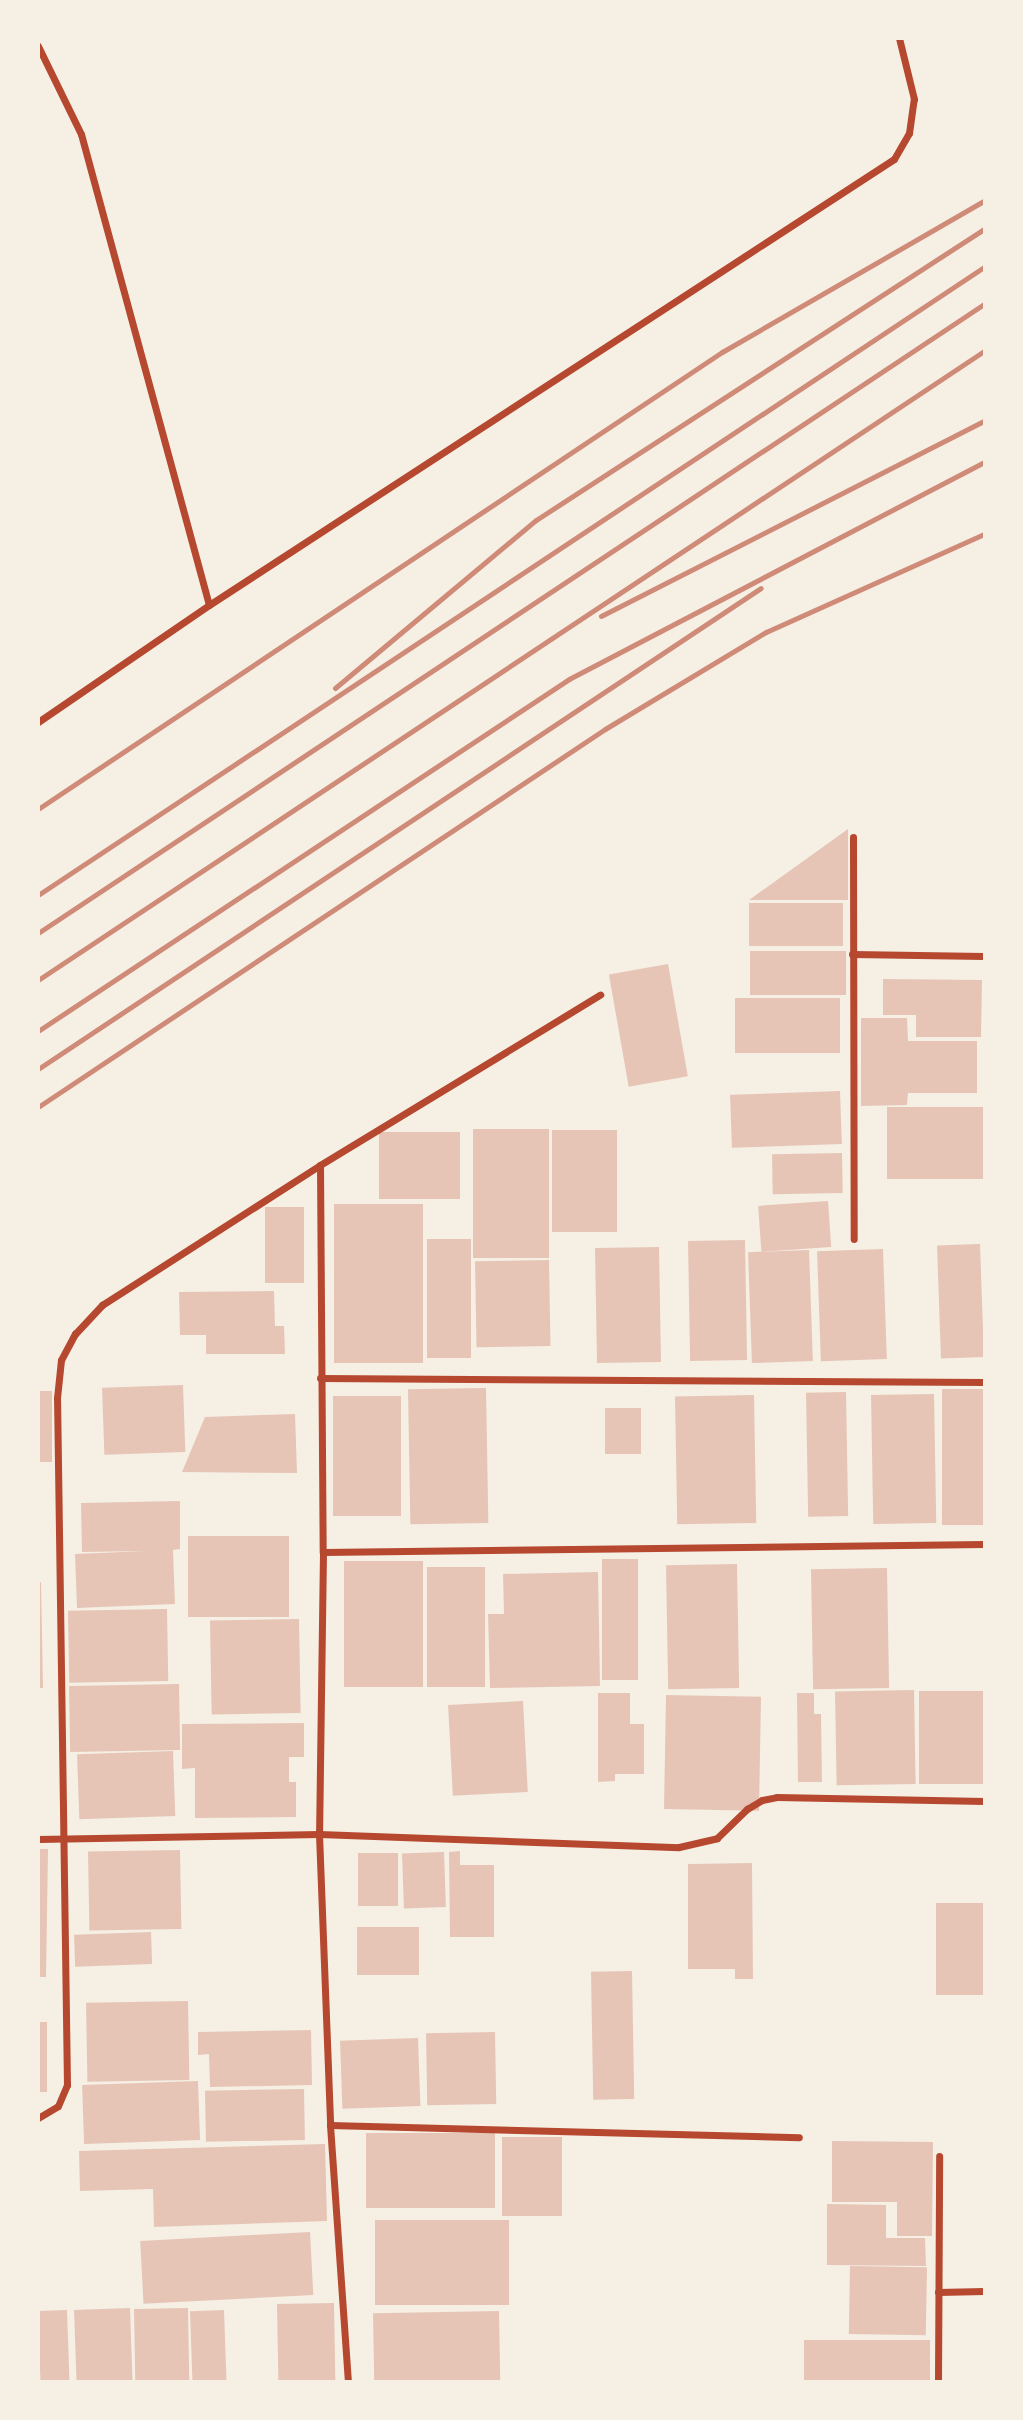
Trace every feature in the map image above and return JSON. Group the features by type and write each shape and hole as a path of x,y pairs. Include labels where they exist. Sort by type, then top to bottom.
{"street":[{"path":"38,722 209,605 894,159 909,133 914,99 899,38"},
{"path":"38,47 81,134 209,605"},
{"path":"853,837 854,1239"},
{"path":"852,954 985,956"},
{"path":"38,2118 58,2106 67,2085 57,1398 61,1360 75,1334 102,1305 320,1165 600,995"},
{"path":"320,1165 323,1552 319,1834 330,2125 348,2382"},
{"path":"320,1378 985,1382"},
{"path":"323,1552 985,1544"},
{"path":"38,1839 319,1834 679,1847 717,1838 747,1810 762,1800 777,1797 985,1801"},
{"path":"330,2125 799,2137"},
{"path":"938,2382 939,2156"},
{"path":"938,2292 985,2291"}],"building":[{"path":"848,829 848,900 749,900"},
{"path":"749,903 843,903 843,946 749,946"},
{"path":"750,951 846,951 846,995 750,995"},
{"path":"668,964 688,1076 629,1087 609,974"},
{"path":"883,979 982,980 981,1037 916,1037 916,1015 883,1015"},
{"path":"735,998 840,998 840,1053 735,1053"},
{"path":"861,1018 907,1018 908,1041 977,1041 977,1093 908,1093 907,1105 861,1106"},
{"path":"840,1091 842,1144 732,1148 730,1095"},
{"path":"887,1107 984,1107 984,1179 887,1179"},
{"path":"473,1129 549,1129 549,1258 473,1258"},
{"path":"552,1130 617,1130 617,1232 552,1232"},
{"path":"379,1132 460,1132 460,1199 379,1199"},
{"path":"842,1153 843,1193 773,1194 772,1154"},
{"path":"828,1201 831,1247 761,1252 758,1206"},
{"path":"334,1204 423,1204 423,1363 334,1363"},
{"path":"265,1207 304,1207 304,1283 265,1283"},
{"path":"427,1239 471,1239 471,1358 427,1358"},
{"path":"745,1240 747,1360 690,1361 688,1241"},
{"path":"980,1244 984,1357 941,1358 937,1246"},
{"path":"659,1247 661,1362 597,1363 595,1248"},
{"path":"883,1249 887,1359 821,1361 817,1251"},
{"path":"809,1250 813,1361 752,1363 748,1252"},
{"path":"549,1260 551,1346 477,1347 475,1261"},
{"path":"274,1291 275,1326 284,1326 285,1354 206,1354 206,1335 180,1335 179,1292"},
{"path":"183,1385 185,1452 104,1455 102,1388"},
{"path":"486,1388 488,1523 410,1524 408,1389"},
{"path":"942,1389 984,1389 984,1525 942,1525"},
{"path":"38,1391 52,1391 52,1462 38,1462"},
{"path":"846,1392 848,1516 808,1517 806,1393"},
{"path":"934,1394 936,1523 873,1524 871,1395"},
{"path":"754,1395 756,1523 677,1524 675,1396"},
{"path":"333,1396 401,1396 401,1516 333,1516"},
{"path":"605,1408 641,1408 641,1454 605,1454"},
{"path":"295,1414 297,1473 182,1472 205,1417"},
{"path":"180,1501 180,1549 173,1550 175,1604 77,1608 75,1554 147,1551 82,1552 81,1503"},
{"path":"188,1536 289,1536 289,1617 188,1617"},
{"path":"602,1559 638,1559 638,1680 602,1680"},
{"path":"344,1561 423,1561 423,1687 344,1687"},
{"path":"737,1564 739,1688 668,1689 666,1565"},
{"path":"427,1567 485,1567 485,1687 427,1687"},
{"path":"887,1568 889,1688 813,1689 811,1569"},
{"path":"598,1572 600,1686 490,1688 488,1614 504,1614 503,1574"},
{"path":"38,1582 41,1582 43,1688 38,1688"},
{"path":"167,1609 168,1681 69,1683 68,1611"},
{"path":"299,1619 301,1713 212,1715 210,1621"},
{"path":"179,1684 180,1750 70,1752 69,1686"},
{"path":"914,1690 916,1784 837,1785 835,1691"},
{"path":"919,1691 984,1691 984,1784 919,1784"},
{"path":"598,1693 630,1693 630,1724 644,1724 644,1774 615,1774 615,1781 598,1782"},
{"path":"797,1693 814,1693 814,1714 821,1714 822,1782 798,1782"},
{"path":"666,1695 761,1697 759,1811 664,1809"},
{"path":"523,1701 528,1792 453,1796 448,1705"},
{"path":"304,1723 304,1757 289,1757 289,1782 296,1782 296,1817 195,1818 195,1768 182,1769 182,1724"},
{"path":"173,1751 175,1816 79,1819 77,1754"},
{"path":"38,1849 48,1849 46,1977 38,1977"},
{"path":"180,1850 181,1929 89,1931 88,1852"},
{"path":"460,1851 460,1865 494,1865 494,1937 450,1937 449,1852"},
{"path":"444,1852 446,1907 404,1908 402,1853"},
{"path":"358,1853 398,1853 398,1906 358,1906"},
{"path":"752,1863 753,1979 735,1979 735,1969 688,1969 688,1864"},
{"path":"936,1903 984,1903 984,1995 936,1995"},
{"path":"357,1927 419,1927 419,1975 357,1975"},
{"path":"151,1932 152,1964 75,1967 74,1935"},
{"path":"632,1971 634,2099 593,2100 591,1972"},
{"path":"188,2001 189,2080 87,2082 86,2003"},
{"path":"38,2022 47,2022 47,2092 38,2092"},
{"path":"311,2030 312,2085 210,2087 209,2054 198,2055 198,2032"},
{"path":"495,2032 496,2104 427,2105 426,2033"},
{"path":"418,2038 420,2106 342,2109 340,2041"},
{"path":"198,2081 200,2140 84,2144 82,2085"},
{"path":"304,2089 305,2140 206,2142 205,2091"},
{"path":"366,2133 495,2133 495,2208 366,2208"},
{"path":"502,2137 562,2137 562,2216 502,2216"},
{"path":"832,2141 933,2142 932,2236 897,2236 897,2202 832,2202"},
{"path":"325,2144 327,2221 154,2227 153,2189 80,2191 79,2151"},
{"path":"827,2204 886,2205 886,2238 925,2238 926,2266 827,2265"},
{"path":"375,2220 509,2220 509,2305 375,2305"},
{"path":"310,2232 313,2295 144,2304 140,2241"},
{"path":"850,2266 927,2267 926,2335 849,2334"},
{"path":"334,2303 335,2382 278,2382 277,2304"},
{"path":"130,2308 133,2382 77,2382 74,2310"},
{"path":"188,2308 189,2382 135,2382 134,2309"},
{"path":"67,2310 70,2382 40,2382 38,2311"},
{"path":"224,2310 227,2382 192,2382 190,2311"},
{"path":"499,2311 500,2382 374,2382 373,2313"},
{"path":"804,2340 930,2340 930,2382 804,2382"}],"railway":[{"path":"38,809 722,352 984,201"},
{"path":"335,688 536,520 984,229"},
{"path":"38,895 984,267"},
{"path":"38,933 984,304"},
{"path":"38,980 984,351"},
{"path":"601,616 984,421"},
{"path":"38,1031 569,679 984,462"},
{"path":"38,1107 605,729 766,632 984,534"},
{"path":"38,1069 761,588"}]}
